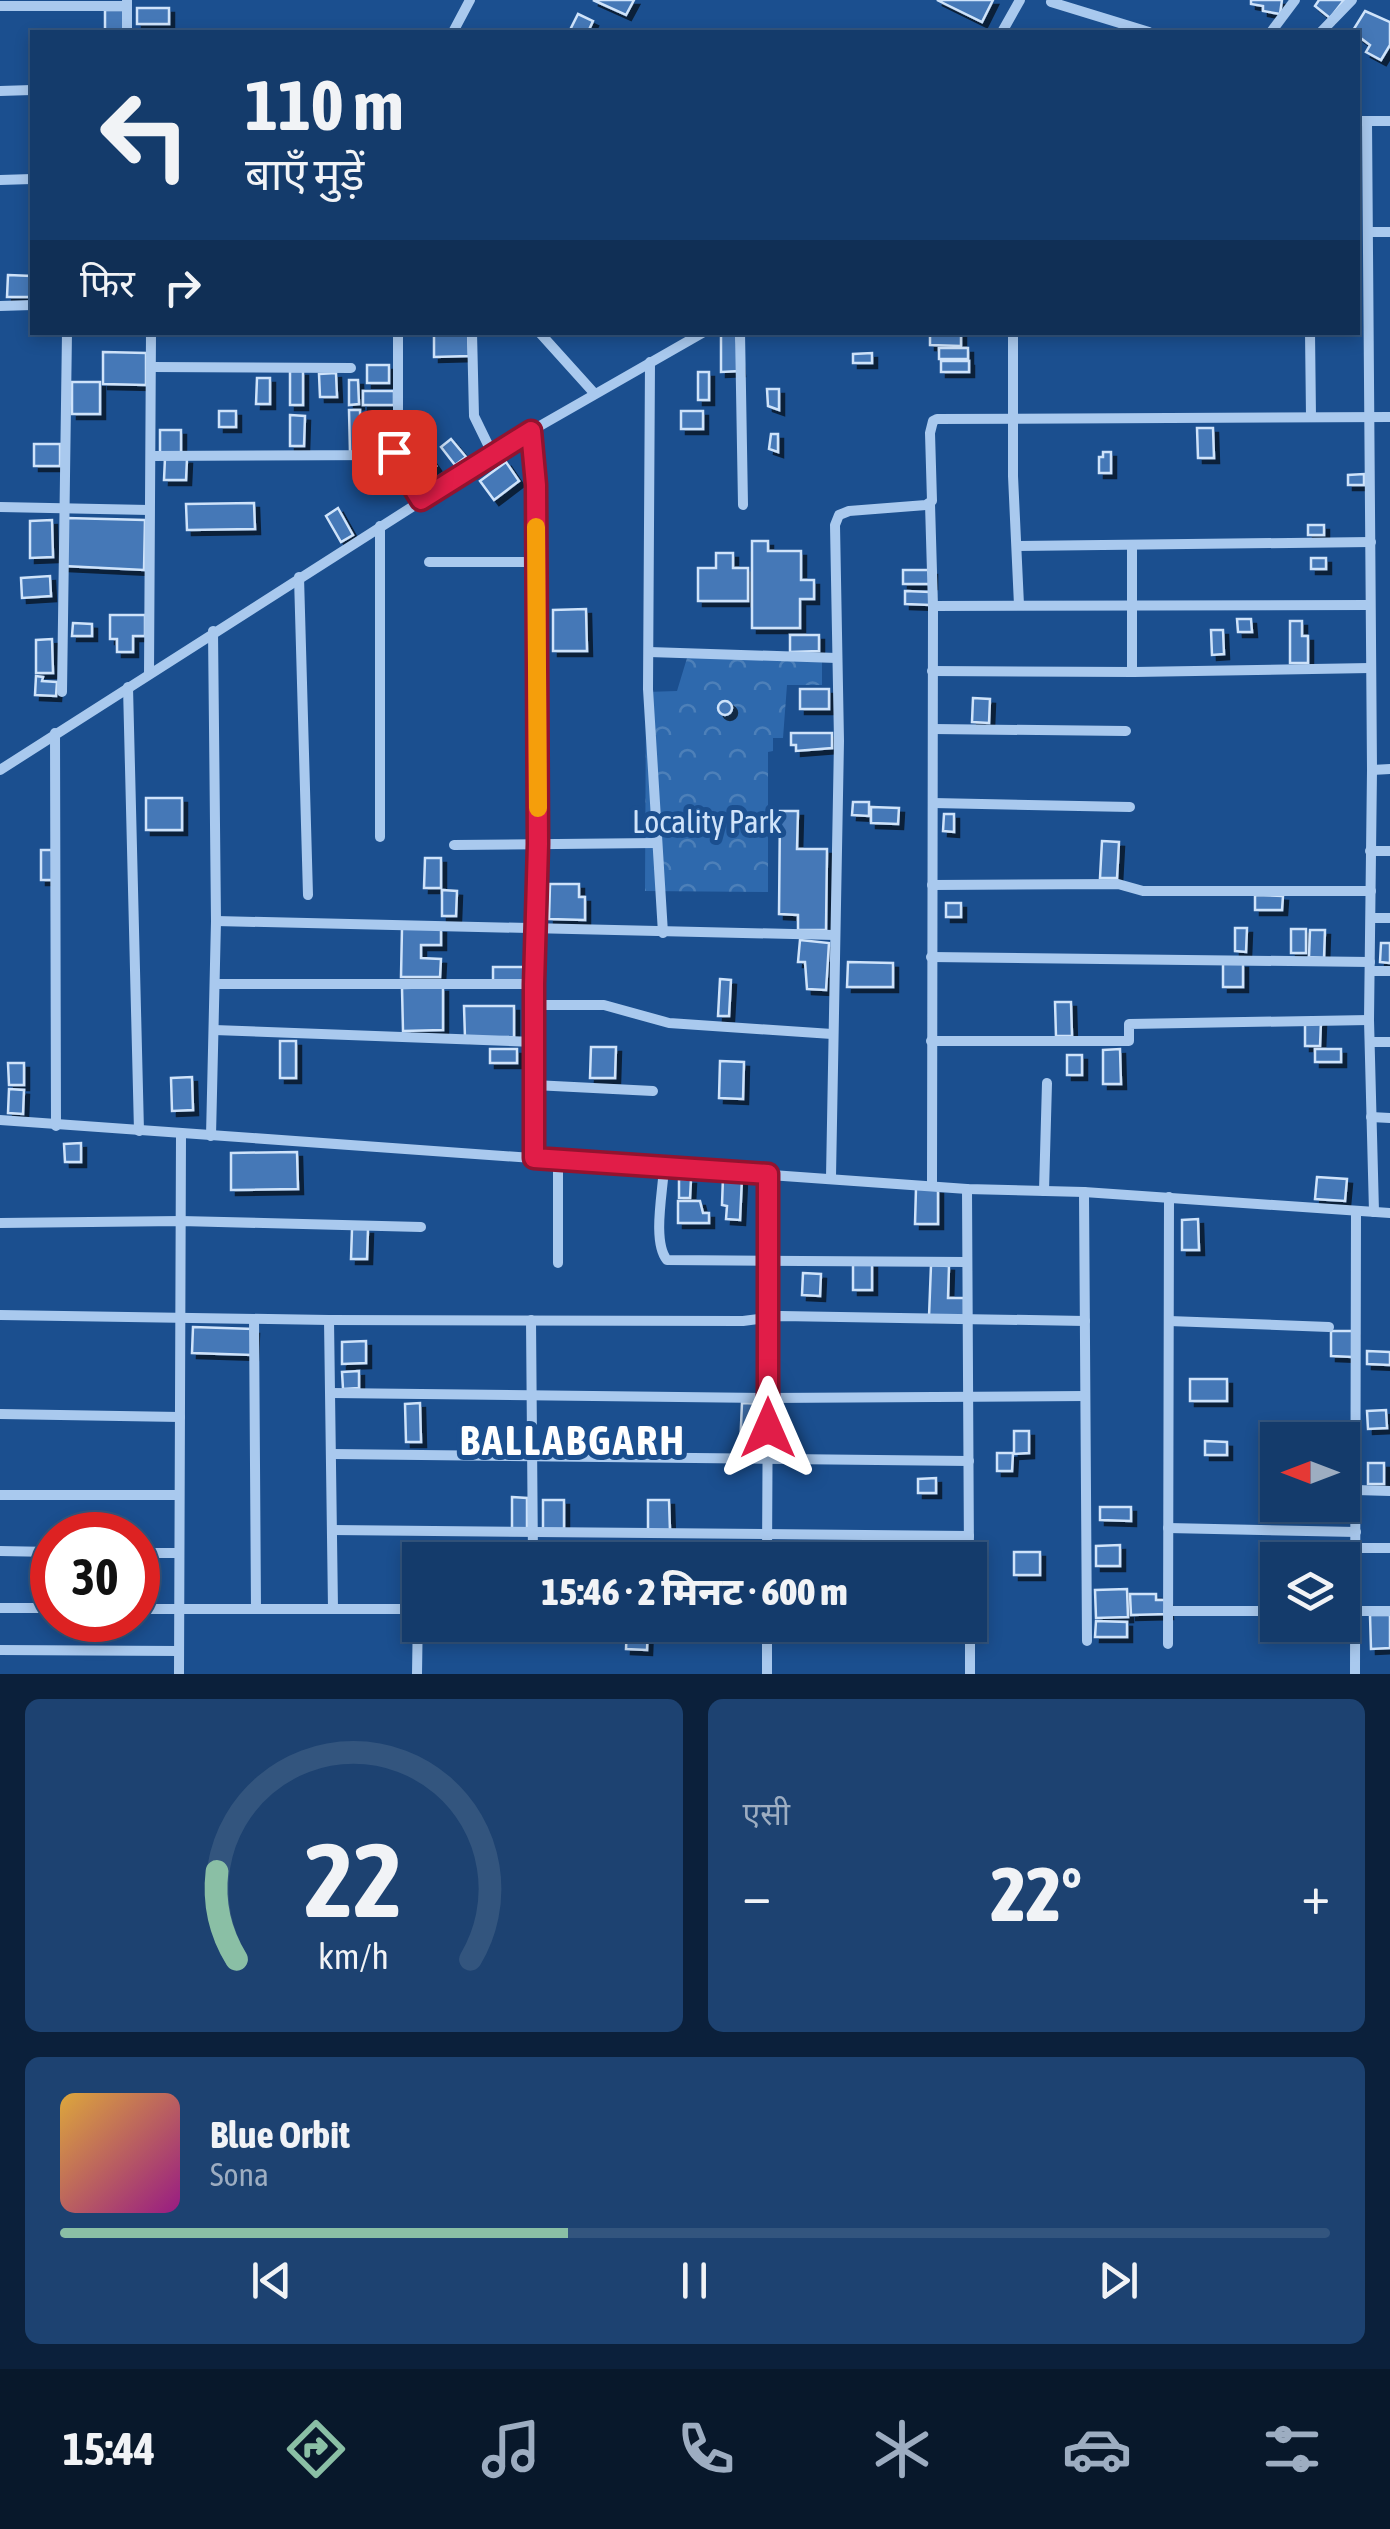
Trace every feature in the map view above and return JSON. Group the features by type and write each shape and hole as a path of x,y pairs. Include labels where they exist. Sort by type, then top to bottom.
{"street":[{"path":"453,30 470,0"},
{"path":"1003,30 1020,0"},
{"path":"1272,30 1296,0"},
{"path":"1323,30 1352,0"},
{"path":"1049,1 1143,30"},
{"path":"0,6 127,3 127,30"},
{"path":"0,92 30,90"},
{"path":"1374,1212 1369,1020 1370,232 1362,121 1390,121"},
{"path":"0,180 30,179"},
{"path":"1370,232 1390,232"},
{"path":"0,306 30,306"},
{"path":"62,692 66,335"},
{"path":"150,674 152,335"},
{"path":"392,454 398,446 398,335"},
{"path":"472,335 474,416 494,457"},
{"path":"542,335 594,393"},
{"path":"0,770 531,431 699,335"},
{"path":"740,335 744,505"},
{"path":"1013,335 1019,605"},
{"path":"1310,335 1311,418"},
{"path":"650,362 649,652 663,932"},
{"path":"152,367 351,368"},
{"path":"932,1186 933,421 1390,417"},
{"path":"531,431 536,485 538,844 534,1158"},
{"path":"152,456 392,454"},
{"path":"392,454 421,500"},
{"path":"831,1177 839,741 836,520 849,511 930,504"},
{"path":"0,507 149,510"},
{"path":"380,526 380,837"},
{"path":"1018,546 1371,542"},
{"path":"1132,544 1132,672"},
{"path":"429,562 536,562"},
{"path":"299,578 308,895"},
{"path":"933,606 1370,604"},
{"path":"211,1136 216,920 213,631"},
{"path":"649,652 837,658"},
{"path":"932,672 1370,668"},
{"path":"128,687 139,1131"},
{"path":"933,728 1126,731"},
{"path":"55,732 56,1126"},
{"path":"1372,770 1390,769"},
{"path":"933,804 1130,807"},
{"path":"454,845 656,843"},
{"path":"1370,851 1390,851"},
{"path":"932,885 1118,884 1143,892 1371,891"},
{"path":"1371,918 1390,918"},
{"path":"216,920 834,936"},
{"path":"931,957 1370,966 1390,970"},
{"path":"215,984 534,984"},
{"path":"534,1005 604,1005 669,1024 832,1034"},
{"path":"931,1040 1129,1041 1129,1024 1369,1020"},
{"path":"214,1030 534,1042"},
{"path":"1370,1042 1390,1042"},
{"path":"1044,1191 1047,1083"},
{"path":"534,1086 653,1091"},
{"path":"1371,1117 1390,1118"},
{"path":"0,1120 967,1189 1084,1192 1390,1213"},
{"path":"179,1674 180,1135"},
{"path":"558,1160 558,1262"},
{"path":"664,1167 659,1239 666,1260 967,1262"},
{"path":"768,1174 768,1542"},
{"path":"967,1189 969,1542"},
{"path":"1084,1192 1086,1641"},
{"path":"1168,1644 1169,1197"},
{"path":"1356,1211 1356,1422"},
{"path":"0,1223 181,1221 420,1228"},
{"path":"0,1314 330,1320 744,1321 768,1317 1085,1321"},
{"path":"254,1319 256,1610"},
{"path":"330,1320 332,1609"},
{"path":"531,1320 532,1542"},
{"path":"1169,1321 1328,1328"},
{"path":"332,1393 768,1398 1085,1396"},
{"path":"0,1414 180,1417"},
{"path":"332,1454 968,1461"},
{"path":"1360,1490 1390,1490"},
{"path":"0,1495 178,1495"},
{"path":"1355,1542 1356,1522"},
{"path":"1168,1528 1356,1532"},
{"path":"332,1530 969,1536"},
{"path":"1360,1548 1390,1548"},
{"path":"0,1551 30,1552"},
{"path":"160,1554 178,1554"},
{"path":"0,1608 30,1608"},
{"path":"160,1609 402,1610"},
{"path":"1168,1610 1260,1611"},
{"path":"1360,1611 1390,1611"},
{"path":"417,1674 418,1642"},
{"path":"767,1642 767,1674"},
{"path":"970,1642 970,1674"},
{"path":"1355,1642 1355,1674"},
{"path":"0,1650 179,1651"}],"green space":[{"name":"Locality Park","path":"687,658 822,658 822,685 787,685 783,738 773,738 773,751 768,752 768,892 645,891 646,692 677,691"}],"building":[{"path":"593,0 634,0 626,15"},
{"path":"937,0 993,0 982,22"},
{"path":"1251,0 1282,0 1280,14 1263,11 1263,6 1251,4"},
{"path":"1319,0 1344,0 1330,18 1315,6"},
{"path":"137,8 169,8 169,24 137,24"},
{"path":"105,10 124,10 124,30 105,30"},
{"path":"1365,11 1390,22 1390,45 1381,60 1366,52 1370,45 1360,38 1360,30 1353,30"},
{"path":"578,14 593,21 589,30 570,30"},
{"path":"8,275 30,276 30,297 7,297"},
{"path":"434,335 468,335 469,356 434,357"},
{"path":"736,335 740,371 721,372 721,336"},
{"path":"930,335 961,335 961,346 930,345"},
{"path":"939,348 968,348 968,359 939,359"},
{"path":"103,352 146,353 146,385 103,384"},
{"path":"872,353 872,363 853,363 853,354"},
{"path":"941,361 969,361 969,372 941,372"},
{"path":"367,365 389,365 389,383 367,383"},
{"path":"290,371 303,371 303,405 290,405"},
{"path":"698,372 709,372 709,400 698,400"},
{"path":"336,373 337,397 320,397 319,374"},
{"path":"257,378 270,378 270,404 256,404"},
{"path":"349,380 358,380 359,404 349,405"},
{"path":"72,382 100,382 100,414 72,414"},
{"path":"767,389 779,389 779,410 768,406"},
{"path":"363,391 394,391 394,405 363,405"},
{"path":"349,410 360,410 361,452 350,452"},
{"path":"219,411 236,411 236,427 219,427"},
{"path":"681,411 703,411 703,429 681,429"},
{"path":"290,415 305,416 304,446 290,446"},
{"path":"1197,428 1213,428 1214,458 1198,458"},
{"path":"160,430 181,430 181,456 160,456"},
{"path":"771,434 778,434 778,452 769,449"},
{"path":"451,439 466,457 455,465 441,447"},
{"path":"34,444 60,444 60,466 34,466"},
{"path":"424,449 436,466 423,475 434,490 422,498 400,466"},
{"path":"1103,452 1111,452 1111,473 1099,473"},
{"path":"165,458 187,459 186,480 164,480"},
{"path":"506,462 519,481 494,500 480,481"},
{"path":"393,467 399,478 382,488 375,478"},
{"path":"1364,474 1364,485 1348,485 1348,475"},
{"path":"254,503 255,529 187,530 186,504"},
{"path":"338,508 353,535 341,542 326,516"},
{"path":"66,518 145,520 144,570 64,566"},
{"path":"52,520 53,557 30,558 30,521"},
{"path":"1308,525 1324,525 1324,535 1308,535"},
{"path":"752,541 768,541 768,551 801,551 801,580 814,580 814,599 800,599 800,628 752,628"},
{"path":"716,553 733,553 733,568 748,568 748,601 698,601 698,568 716,568"},
{"path":"1311,558 1326,558 1326,569 1311,569"},
{"path":"903,570 932,570 932,584 903,584"},
{"path":"50,576 51,596 22,598 21,578"},
{"path":"905,591 931,592 931,605 905,604"},
{"path":"586,609 587,651 553,651 553,610"},
{"path":"110,615 145,615 145,636 133,636 133,652 117,652 117,639 110,639"},
{"path":"1237,619 1251,619 1252,632 1238,632"},
{"path":"1290,621 1302,621 1302,636 1308,636 1308,663 1290,663"},
{"path":"73,623 92,624 92,636 72,636"},
{"path":"1211,630 1223,630 1224,654 1212,655"},
{"path":"790,635 819,635 819,651 790,652"},
{"path":"52,639 53,673 36,673 36,640"},
{"path":"36,676 43,677 42,681 57,682 56,696 35,695"},
{"path":"800,689 829,689 829,709 800,709"},
{"path":"973,698 990,699 989,723 972,722"},
{"path":"725,701 732,708 725,715 718,708"},
{"path":"791,733 832,733 832,748 796,751 796,745 791,745"},
{"path":"146,798 182,798 182,830 146,830"},
{"path":"853,802 869,802 869,816 852,815"},
{"path":"871,807 899,808 898,824 871,823"},
{"path":"780,811 798,811 797,849 827,849 826,930 798,930 798,915 779,914"},
{"path":"944,814 954,814 954,832 943,831"},
{"path":"1102,841 1119,842 1117,878 1100,878"},
{"path":"41,850 52,850 53,880 41,880"},
{"path":"425,858 441,858 441,888 424,888"},
{"path":"550,884 579,884 579,897 585,897 585,920 549,919"},
{"path":"442,890 457,891 456,916 442,916"},
{"path":"1255,895 1283,896 1282,910 1255,910"},
{"path":"946,903 961,903 961,917 946,917"},
{"path":"402,928 441,928 441,945 421,945 421,958 441,959 440,977 401,977"},
{"path":"1235,928 1247,928 1246,952 1235,951"},
{"path":"1291,929 1306,929 1306,953 1291,953"},
{"path":"1310,930 1325,930 1324,958 1309,957"},
{"path":"800,940 829,943 826,990 807,989 805,962 798,962"},
{"path":"1381,943 1390,943 1390,963 1380,962"},
{"path":"848,962 893,963 893,987 847,987"},
{"path":"1223,963 1243,963 1243,987 1223,987"},
{"path":"493,967 529,967 529,981 493,981"},
{"path":"720,979 731,980 729,1016 718,1016"},
{"path":"443,987 443,1030 403,1031 402,988"},
{"path":"1055,1002 1071,1002 1072,1036 1056,1036"},
{"path":"464,1006 514,1006 514,1037 465,1038"},
{"path":"1305,1021 1321,1021 1320,1046 1305,1046"},
{"path":"280,1041 296,1041 296,1078 280,1078"},
{"path":"591,1047 616,1047 615,1078 590,1078"},
{"path":"490,1049 517,1049 517,1063 490,1063"},
{"path":"1120,1049 1121,1084 1103,1084 1103,1050"},
{"path":"1315,1049 1341,1049 1341,1062 1315,1062"},
{"path":"1067,1055 1082,1055 1082,1075 1067,1075"},
{"path":"720,1061 744,1062 743,1099 719,1098"},
{"path":"8,1063 24,1063 24,1085 9,1085"},
{"path":"192,1077 193,1110 172,1111 171,1078"},
{"path":"9,1089 24,1090 23,1114 8,1113"},
{"path":"81,1143 81,1162 65,1162 64,1144"},
{"path":"297,1152 298,1189 231,1190 231,1153"},
{"path":"723,1177 742,1178 740,1220 726,1219"},
{"path":"1317,1177 1347,1179 1345,1201 1315,1199"},
{"path":"679,1179 691,1179 690,1198 679,1198"},
{"path":"916,1188 938,1189 938,1224 915,1224"},
{"path":"678,1201 700,1201 703,1213 709,1213 709,1223 678,1223"},
{"path":"1198,1219 1199,1250 1182,1250 1182,1220"},
{"path":"352,1229 368,1229 367,1259 351,1259"},
{"path":"853,1263 872,1263 872,1290 853,1290"},
{"path":"931,1265 949,1266 948,1298 964,1298 964,1317 929,1317"},
{"path":"803,1273 821,1274 820,1296 802,1295"},
{"path":"193,1327 254,1329 253,1355 192,1353"},
{"path":"1331,1331 1354,1331 1353,1357 1331,1356"},
{"path":"366,1341 366,1363 342,1364 342,1342"},
{"path":"1367,1351 1390,1352 1390,1365 1367,1364"},
{"path":"359,1371 359,1388 343,1389 342,1372"},
{"path":"1190,1379 1227,1379 1227,1401 1190,1401"},
{"path":"420,1403 421,1442 406,1442 405,1404"},
{"path":"742,1403 766,1404 764,1449 740,1448"},
{"path":"1386,1410 1387,1428 1368,1429 1367,1411"},
{"path":"1014,1431 1029,1431 1029,1453 1014,1454"},
{"path":"1205,1441 1227,1442 1227,1455 1205,1455"},
{"path":"997,1453 1013,1453 1012,1471 997,1471"},
{"path":"1368,1463 1384,1463 1384,1484 1368,1484"},
{"path":"936,1478 936,1493 918,1493 918,1479"},
{"path":"512,1497 527,1498 527,1530 512,1530"},
{"path":"543,1500 564,1500 564,1529 543,1529"},
{"path":"648,1500 669,1500 670,1531 648,1531"},
{"path":"1100,1507 1131,1507 1131,1521 1100,1520"},
{"path":"1120,1545 1120,1566 1096,1566 1096,1546"},
{"path":"1014,1552 1040,1552 1040,1575 1014,1575"},
{"path":"1127,1589 1128,1617 1096,1618 1095,1590"},
{"path":"1130,1594 1156,1594 1156,1600 1167,1600 1168,1614 1131,1615"},
{"path":"1370,1615 1390,1615 1390,1648 1371,1649"},
{"path":"1096,1621 1127,1622 1127,1637 1095,1637"},
{"path":"626,1642 647,1642 647,1650 626,1649"}],"slow traffic":[{"path":"536,527 538,808"}],"district":[{"name":"BALLABGARH","path":"573,1440"}],"route":[{"path":"394,452 421,500 531,431 536,466 538,844 534,1158 768,1174 768,1428"}]}
